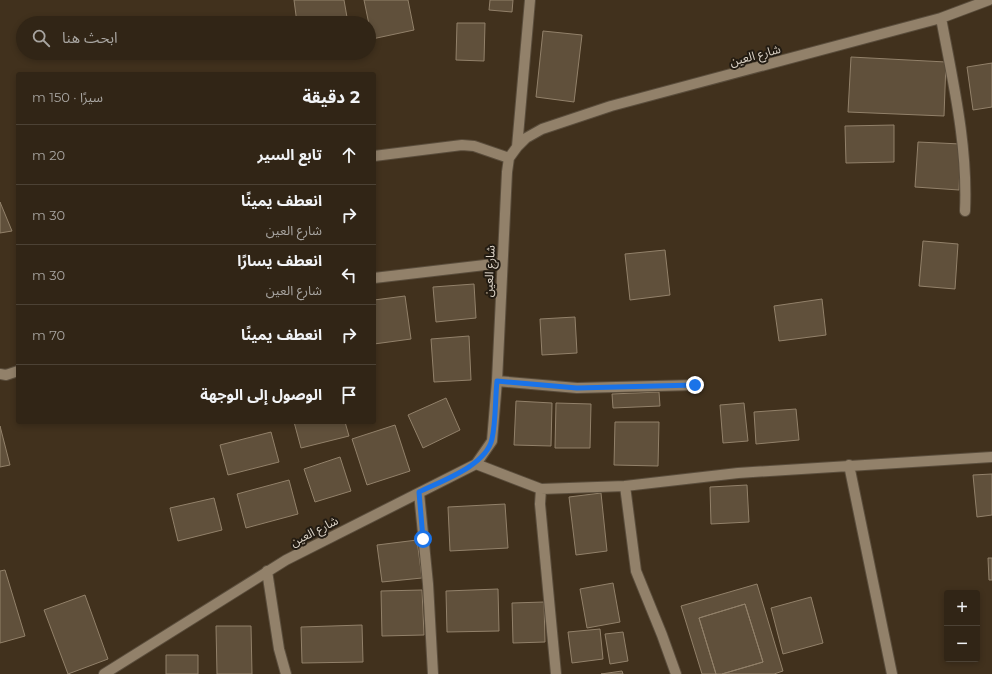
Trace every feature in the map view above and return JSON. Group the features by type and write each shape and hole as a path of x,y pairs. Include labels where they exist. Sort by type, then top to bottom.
{"street":[{"path":"516,146 530,0"},
{"name":"شارع العين","path":"104,674 286,560 476,464 492,441 497,381 502,264 509,158 516,146 526,138 542,129 611,106 941,18 989,0"},
{"path":"941,18 963,143 966,186 965,211"},
{"path":"376,156 462,145 474,146 509,158"},
{"path":"376,278 502,264"},
{"path":"0,374 6,375 16,372"},
{"path":"497,381 577,388 695,385"},
{"path":"476,464 541,489 625,486 738,473 992,456"},
{"path":"849,465 892,674"},
{"path":"625,486 636,571 676,674"},
{"path":"541,489 540,504 556,674"},
{"path":"419,492 428,584 433,674"},
{"path":"267,571 279,649 286,674"}],"building":[{"path":"294,0 344,0 347,16 296,16"},
{"path":"364,0 408,0 414,30 376,38 376,16 367,16"},
{"path":"490,0 513,0 512,12 489,10"},
{"path":"457,23 485,23 484,61 456,60"},
{"path":"543,31 582,35 574,102 536,97"},
{"path":"851,57 946,62 944,116 848,112"},
{"path":"992,63 992,107 973,110 967,67"},
{"path":"894,125 894,162 846,163 845,126"},
{"path":"918,142 961,144 959,190 915,187"},
{"path":"0,202 12,231 0,233"},
{"path":"923,241 958,244 955,289 919,286"},
{"path":"665,250 670,295 630,300 625,254"},
{"path":"474,284 476,318 436,322 433,287"},
{"path":"405,296 411,339 376,344 376,300"},
{"path":"822,299 826,335 779,341 774,306"},
{"path":"575,317 577,353 542,355 540,319"},
{"path":"469,336 471,380 434,382 431,339"},
{"path":"659,392 660,406 613,408 612,394"},
{"path":"446,398 460,430 423,448 408,415"},
{"path":"516,401 552,403 551,446 514,445"},
{"path":"556,403 591,404 590,448 555,448"},
{"path":"744,403 748,441 723,443 720,405"},
{"path":"796,409 799,440 756,444 754,412"},
{"path":"615,422 659,422 658,466 614,465"},
{"path":"295,424 346,424 349,436 301,448"},
{"path":"395,425 410,471 367,485 352,439"},
{"path":"0,426 10,465 0,467"},
{"path":"271,432 279,462 228,475 220,445"},
{"path":"340,457 351,491 315,502 304,469"},
{"path":"992,474 992,515 977,517 973,475"},
{"path":"289,480 298,514 246,528 237,494"},
{"path":"747,485 749,522 711,524 710,487"},
{"path":"601,493 607,551 576,555 569,497"},
{"path":"214,498 222,530 178,541 170,508"},
{"path":"505,504 508,548 450,551 448,507"},
{"path":"417,540 422,578 382,582 377,545"},
{"path":"988,558 992,558 992,580 989,580"},
{"path":"5,570 25,636 0,643 0,571"},
{"path":"613,583 620,622 587,628 580,589"},
{"path":"757,584 783,671 774,674 722,674 763,662 745,604 699,618 716,674 702,674 681,606"},
{"path":"498,589 499,631 447,632 446,591"},
{"path":"422,590 424,635 382,636 381,591"},
{"path":"85,595 108,659 68,674 44,610"},
{"path":"811,597 823,643 783,654 771,608"},
{"path":"544,602 545,642 513,643 512,603"},
{"path":"745,604 763,662 722,674 716,674 699,618"},
{"path":"362,625 363,662 302,663 301,627"},
{"path":"216,626 251,626 252,674 217,674"},
{"path":"600,629 603,659 572,663 568,632"},
{"path":"623,632 628,661 610,664 605,634"},
{"path":"166,655 198,655 198,674 166,674"},
{"path":"622,671 623,674 601,674"}],"route":[{"path":"423,539 419,492 476,464 484,453 492,441 497,381 577,388 695,385"}]}
